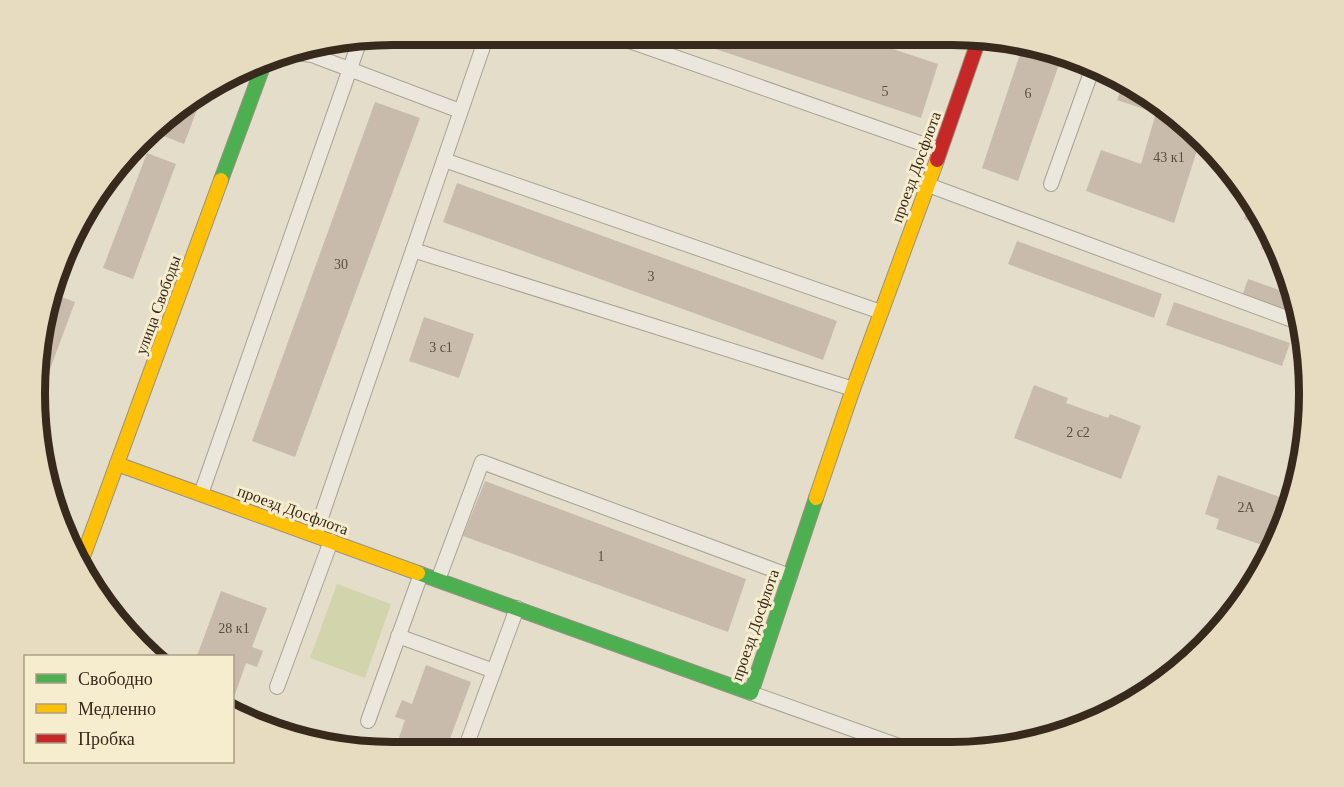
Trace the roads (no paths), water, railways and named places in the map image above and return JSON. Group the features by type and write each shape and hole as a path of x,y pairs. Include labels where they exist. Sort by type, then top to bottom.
{"street":[{"name":"проезд Досфлота","path":"117,464 751,693 853,389 928,185 974,46"},
{"name":"улица Свободы","path":"84,554 261,72"}],"lane":[{"path":"315,535 483,45"},
{"path":"641,45 940,150"},
{"path":"201,494 358,47"},
{"path":"312,55 460,111"},
{"path":"1052,184 1090,75"},
{"path":"444,160 881,312"},
{"path":"928,185 1291,319"},
{"path":"413,250 853,389"},
{"path":"438,580 482,462 790,576"},
{"path":"277,687 331,541"},
{"path":"368,721 421,574"},
{"path":"468,742 517,608"},
{"path":"399,636 494,671"},
{"path":"751,693 888,742"}]}
